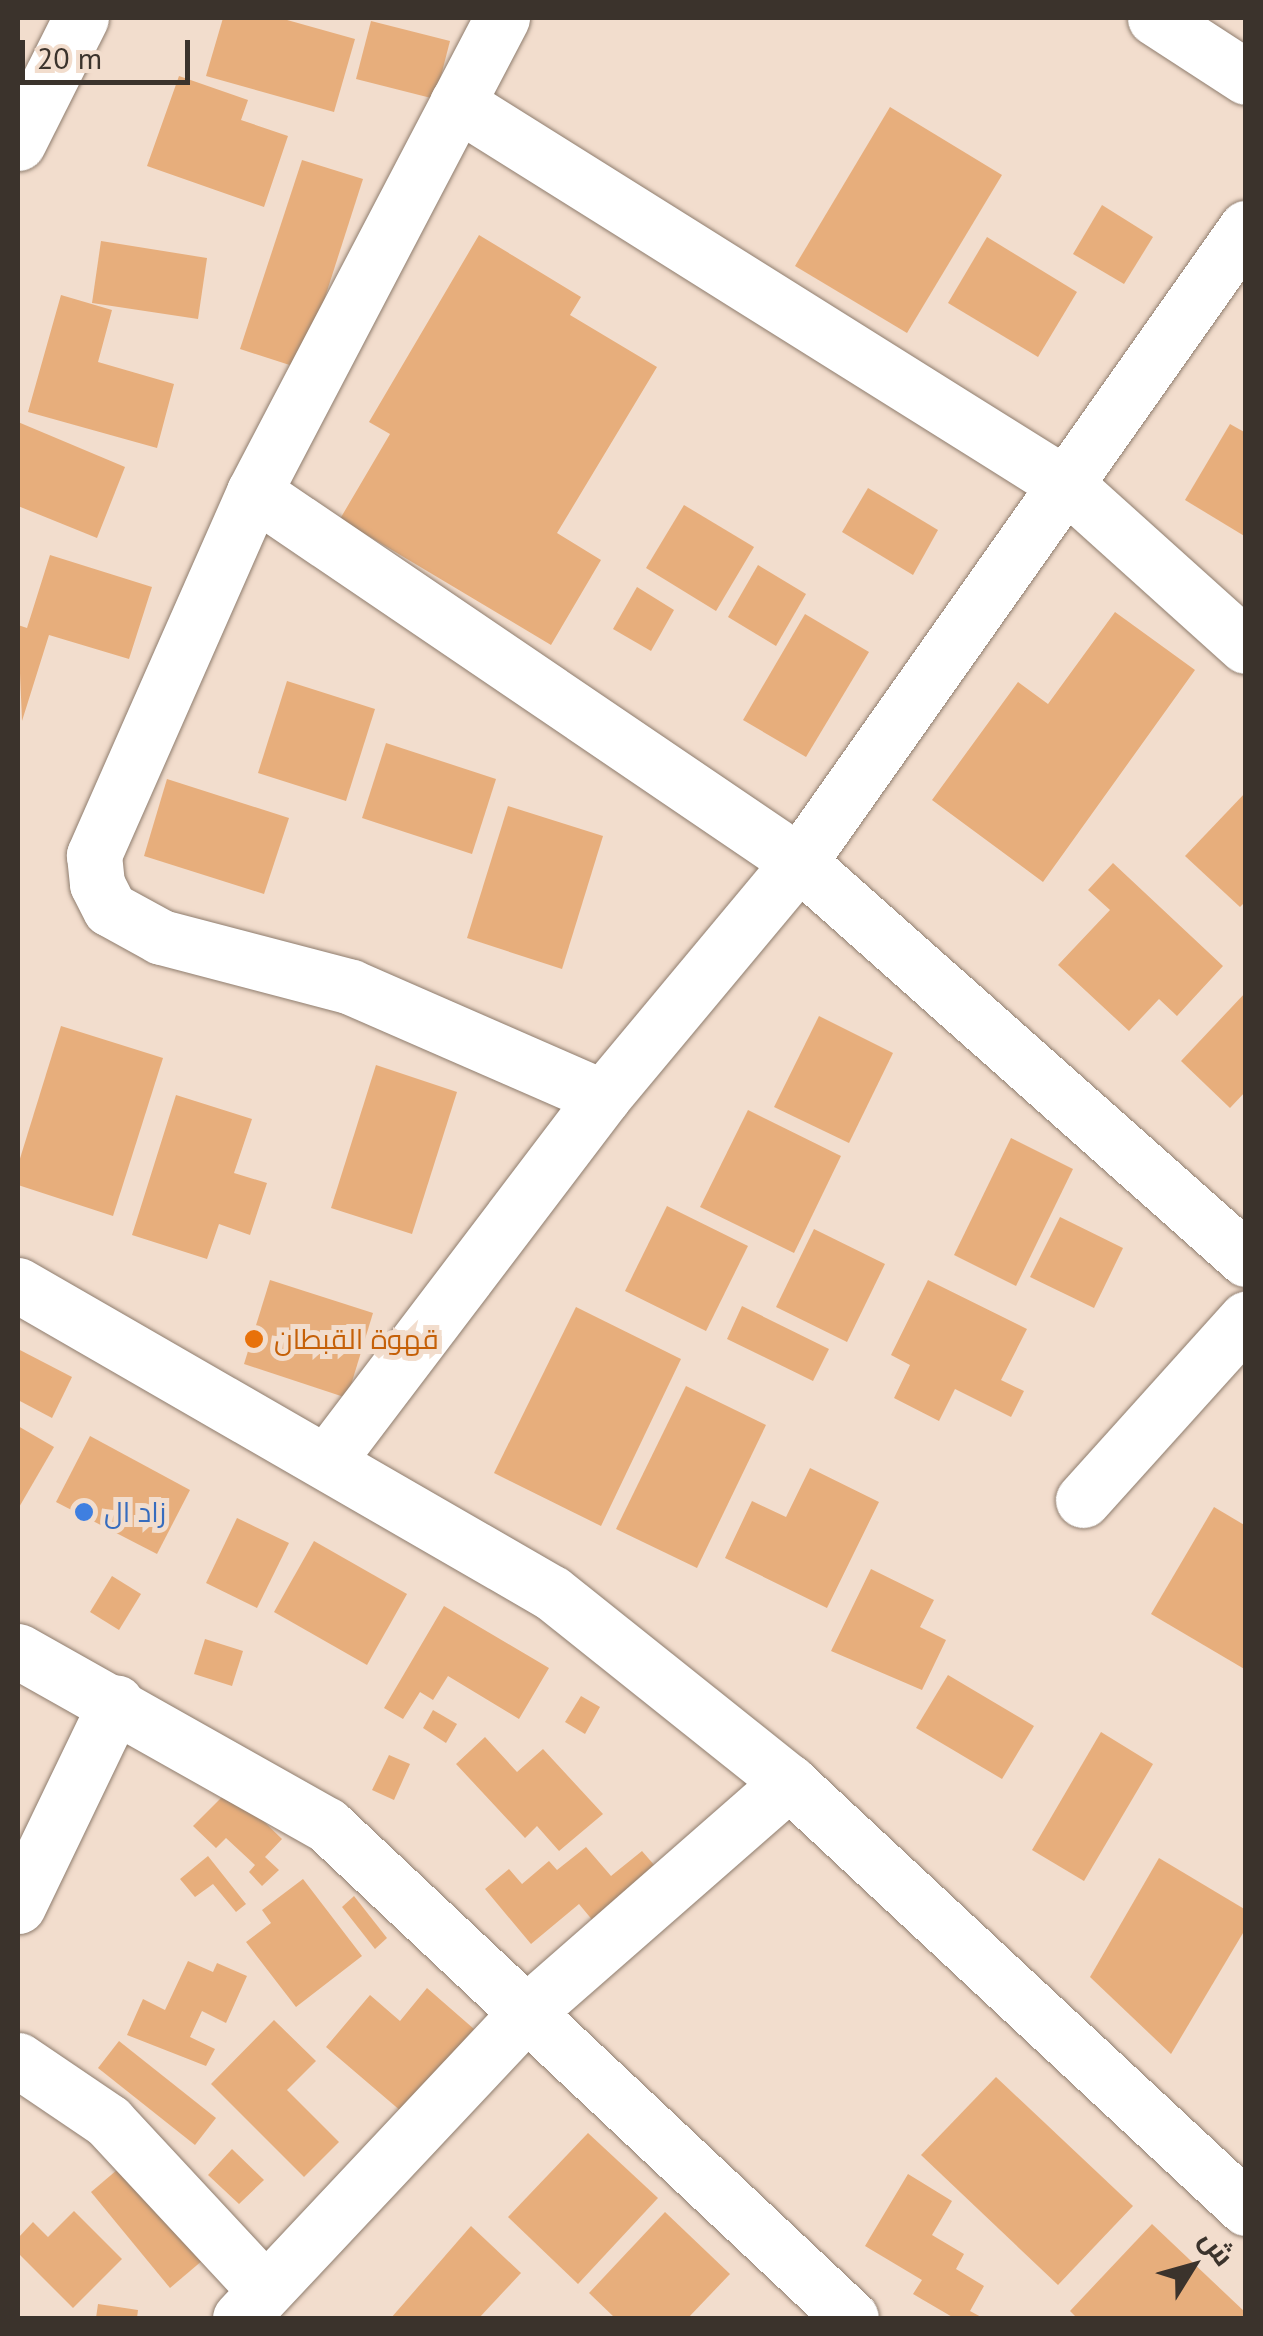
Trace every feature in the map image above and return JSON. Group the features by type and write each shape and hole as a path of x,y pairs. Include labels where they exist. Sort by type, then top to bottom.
{"street":[{"path":"18,142 81,18"},
{"path":"502,18 254,492 94,855 97,884 110,909 161,937 351,988 603,1096"},
{"path":"1155,18 1246,77"},
{"path":"457,104 1068,486 1246,646"},
{"path":"327,1460 603,1096 799,862 1068,486 1246,228"},
{"path":"254,492 799,862 1246,1259"},
{"path":"18,1285 552,1593 789,1782 1246,2208"},
{"path":"1083,1500 1246,1319"},
{"path":"18,1652 116,1702 327,1825 529,2010 840,2315"},
{"path":"18,1906 116,1702"},
{"path":"18,2060 108,2121 252,2304 529,2010 789,1782"}],"building":[{"path":"223,18 280,18 355,39 334,112 206,76"},
{"path":"371,21 450,41 435,99 356,79"},
{"path":"179,76 248,100 241,120 288,136 264,207 147,166"},
{"path":"890,107 1002,175 907,333 795,266"},
{"path":"302,160 363,179 302,369 240,349"},
{"path":"1102,205 1153,237 1124,284 1073,254"},
{"path":"479,235 581,297 570,315 657,367 557,533 601,560 551,645 340,519 390,434 369,422"},
{"path":"987,237 1077,292 1038,357 948,303"},
{"path":"101,241 207,258 198,319 92,303"},
{"path":"61,295 112,310 98,362 174,384 157,448 28,412"},
{"path":"18,422 125,467 97,538 18,506"},
{"path":"1230,424 1246,433 1246,537 1185,500"},
{"path":"868,488 938,530 913,575 842,532"},
{"path":"684,505 754,547 716,611 646,568"},
{"path":"50,555 152,587 129,659 49,635 22,721 18,625 27,628"},
{"path":"758,565 806,594 776,646 728,617"},
{"path":"637,587 674,610 651,651 613,629"},
{"path":"1115,612 1195,670 1043,882 932,800 1018,682 1048,704"},
{"path":"805,614 869,652 806,757 743,720"},
{"path":"287,681 375,709 346,801 258,773"},
{"path":"386,743 496,779 472,854 362,818"},
{"path":"167,779 289,818 264,894 144,856"},
{"path":"1246,792 1246,901 1240,907 1185,856"},
{"path":"508,806 603,836 562,969 467,938"},
{"path":"1113,863 1223,966 1177,1016 1159,999 1129,1031 1058,965 1110,910 1088,890"},
{"path":"1246,992 1246,1091 1230,1108 1181,1061"},
{"path":"819,1016 893,1053 849,1143 774,1107"},
{"path":"61,1026 163,1058 113,1216 18,1185 18,1165"},
{"path":"376,1065 457,1092 412,1234 331,1208"},
{"path":"176,1095 252,1119 234,1173 267,1183 250,1235 219,1224 207,1259 132,1235"},
{"path":"748,1110 841,1156 794,1253 700,1207"},
{"path":"1011,1138 1073,1169 1016,1286 954,1255"},
{"path":"667,1206 748,1246 706,1331 625,1291"},
{"path":"1060,1217 1123,1248 1094,1308 1030,1277"},
{"path":"814,1229 885,1264 847,1342 776,1307"},
{"path":"270,1280 373,1313 347,1398 244,1364"},
{"path":"928,1280 1027,1329 1001,1380 1024,1391 1011,1417 955,1389 939,1421 894,1398 910,1365 891,1355"},
{"path":"742,1306 829,1349 813,1381 727,1339"},
{"path":"576,1307 681,1359 601,1526 494,1473"},
{"path":"18,1349 72,1377 52,1418 18,1400"},
{"path":"686,1386 766,1425 697,1568 616,1529"},
{"path":"18,1426 54,1447 18,1509"},
{"path":"90,1436 190,1490 157,1554 56,1502"},
{"path":"810,1468 879,1502 827,1608 725,1558 752,1501 786,1517"},
{"path":"1214,1507 1246,1526 1246,1670 1151,1614"},
{"path":"237,1518 289,1543 257,1608 206,1583"},
{"path":"314,1541 407,1594 367,1665 274,1612"},
{"path":"871,1569 934,1600 920,1627 946,1640 922,1690 831,1651"},
{"path":"112,1576 141,1594 119,1630 90,1612"},
{"path":"444,1606 549,1668 519,1719 448,1676 433,1700 420,1692 403,1719 384,1708"},
{"path":"205,1639 243,1651 232,1686 194,1674"},
{"path":"948,1675 1034,1726 1002,1779 916,1728"},
{"path":"581,1696 600,1707 585,1734 565,1722"},
{"path":"433,1710 457,1724 446,1743 423,1728"},
{"path":"1101,1732 1153,1764 1084,1881 1032,1850"},
{"path":"485,1737 517,1772 543,1749 603,1814 559,1851 537,1826 525,1838 456,1764"},
{"path":"389,1755 410,1764 394,1800 372,1790"},
{"path":"230,1789 282,1839 265,1857 279,1870 262,1886 249,1872 255,1865 226,1838 216,1848 193,1826"},
{"path":"586,1847 611,1876 642,1851 662,1874 599,1928 579,1904 531,1944 485,1889 509,1869 522,1884 549,1861 557,1870"},
{"path":"208,1856 246,1904 236,1912 213,1884 195,1897 180,1879"},
{"path":"1159,1858 1246,1910 1246,1928 1171,2054 1090,1977"},
{"path":"303,1879 362,1956 296,2007 246,1942 271,1923 262,1910"},
{"path":"354,1896 387,1938 375,1949 342,1907"},
{"path":"188,1961 213,1972 217,1963 247,1976 226,2023 202,2011 190,2037 215,2049 206,2066 127,2035 143,1999 165,2010"},
{"path":"427,1988 474,2029 402,2112 326,2047 370,1995 400,2021"},
{"path":"274,2020 316,2061 287,2090 339,2142 304,2177 211,2084"},
{"path":"119,2041 216,2118 195,2145 98,2068"},
{"path":"996,2077 1133,2206 1058,2285 921,2155"},
{"path":"588,2133 658,2198 578,2284 508,2217"},
{"path":"232,2149 264,2180 239,2204 208,2175"},
{"path":"124,2164 203,2260 170,2288 91,2192"},
{"path":"908,2174 952,2201 932,2235 964,2254 956,2269 984,2286 970,2311 983,2318 954,2318 913,2294 922,2280 865,2246"},
{"path":"74,2211 122,2259 73,2308 18,2253 18,2238 33,2222 48,2237"},
{"path":"665,2212 730,2274 688,2318 615,2318 589,2293"},
{"path":"1152,2224 1246,2313 1246,2318 1077,2318 1070,2311"},
{"path":"471,2226 521,2273 479,2318 391,2318"},
{"path":"98,2304 138,2310 137,2318 96,2318"}],"place":[{"name":"قهوة القبطان","path":"254,1339"},
{"name":"زاد ال","path":"84,1512"}]}
